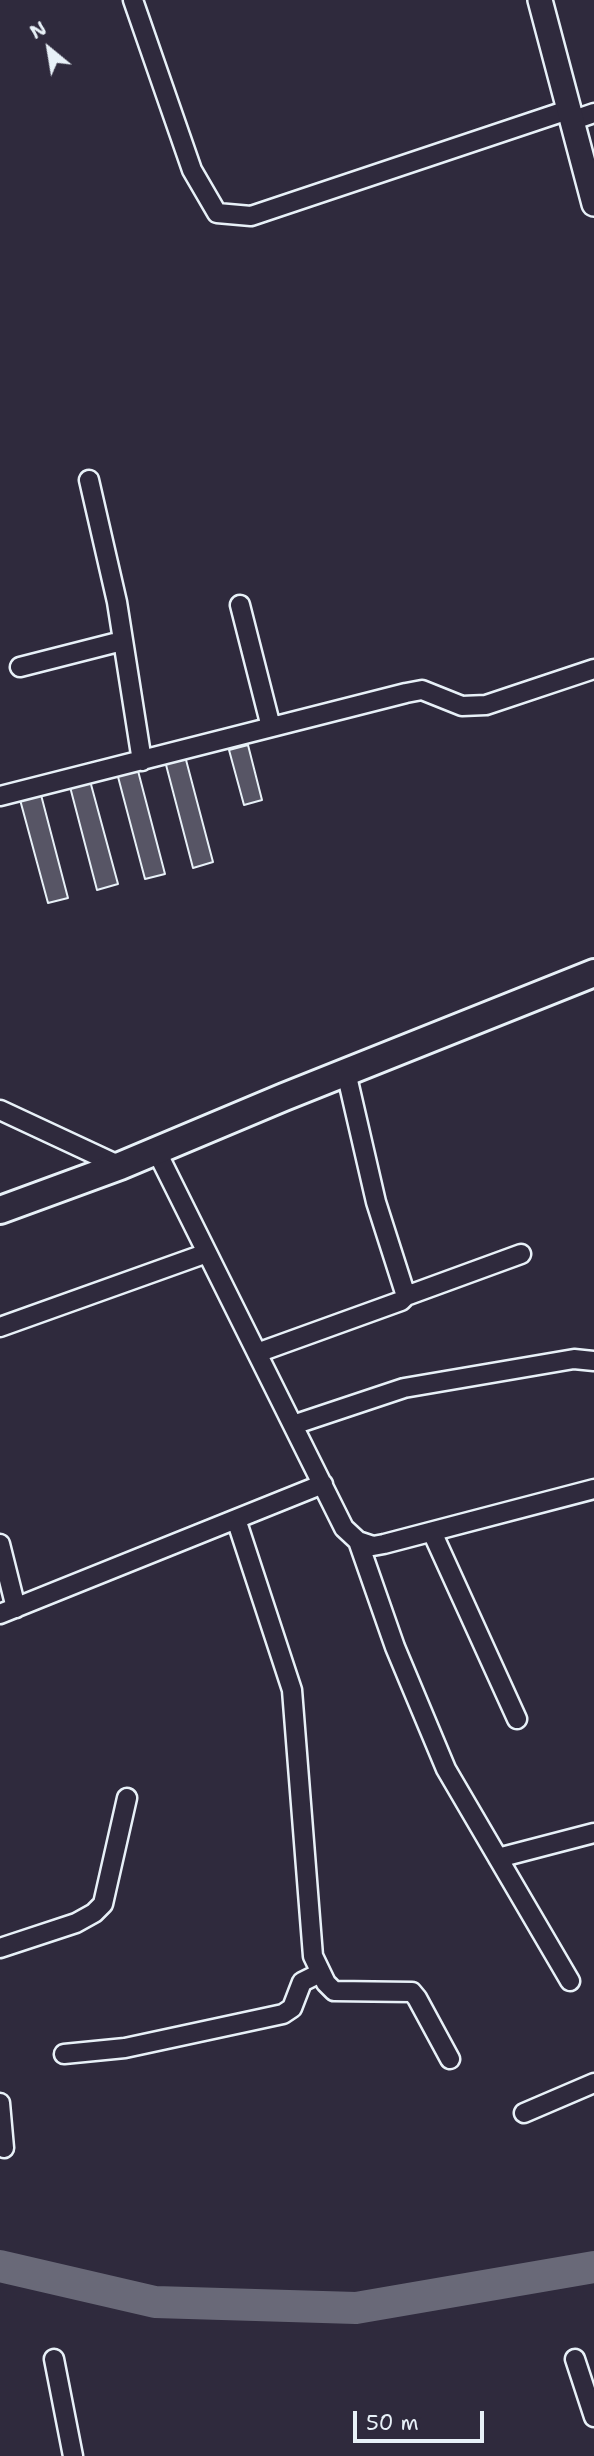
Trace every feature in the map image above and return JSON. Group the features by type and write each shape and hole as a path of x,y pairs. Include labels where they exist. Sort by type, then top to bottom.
{"highway":[{"path":"0,1210 120,1166 346,1072 594,974"}],"main road":[{"path":"540,0 594,204"}],"street":[{"path":"133,0 192,170 217,213 251,216 570,116 594,113"},
{"path":"89,480 117,602 142,761"},
{"path":"240,605 271,727"},
{"path":"20,667 122,640"},
{"path":"0,796 422,690 462,706 486,705 594,669"},
{"path":"346,1072 376,1202 406,1296"},
{"path":"0,1110 120,1166"},
{"path":"156,1150 344,1528 358,1541 373,1546 384,1545 594,1489"},
{"path":"0,1327 208,1253"},
{"path":"257,1353 521,1254"},
{"path":"293,1424 404,1388 574,1359 594,1361"},
{"path":"0,1544 8,1611 323,1484"},
{"path":"236,1519 292,1690 313,1956 320,1973 334,1991 412,1992 450,2059"},
{"path":"432,1532 517,1719"},
{"path":"358,1541 395,1647 446,1769 570,1981"},
{"path":"0,1948 76,1923 94,1913 103,1904 127,1798"},
{"path":"498,1858 594,1833"},
{"path":"64,2054 125,2048 283,2014 292,2008 302,1982 320,1973"},
{"path":"523,2113 594,2083"},
{"path":"0,2102 4,2148"},
{"path":"54,2359 73,2456"},
{"path":"575,2359 594,2417"}],"building":[{"path":"248,745 262,800 244,805 229,750"},
{"path":"185,756 213,862 193,868 165,761"},
{"path":"137,767 165,874 145,879 117,773"},
{"path":"89,777 118,884 97,890 69,783"},
{"path":"40,791 68,898 48,903 19,796"}],"waterway":[{"path":"0,2266 155,2302 356,2308 594,2267"}]}
